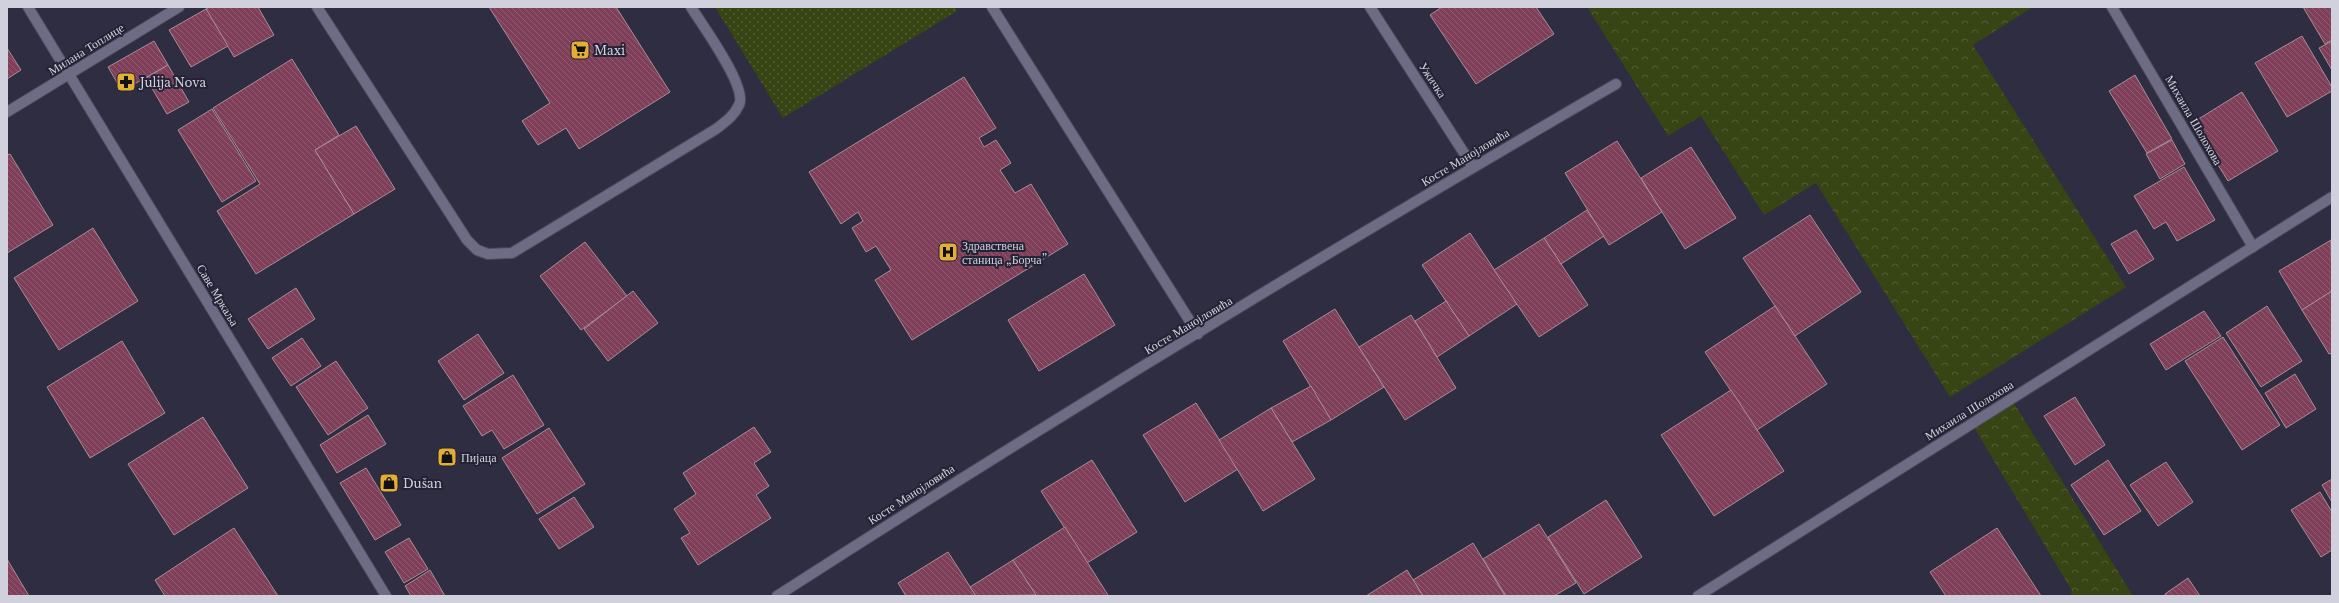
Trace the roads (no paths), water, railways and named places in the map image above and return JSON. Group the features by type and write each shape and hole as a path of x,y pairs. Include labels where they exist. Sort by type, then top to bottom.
{"street":[{"name":"Саве Мркаља","path":"28,7 386,596"},
{"name":"Милана Топлице","path":"7,112 179,7"},
{"path":"316,7 455,224 477,250 488,254 512,253 716,129 730,118 740,104 740,91 732,73 691,7"},
{"path":"992,7 1198,334"},
{"name":"Ужичка","path":"1370,7 1473,167"},
{"name":"Михаила Шолохова","path":"2112,7 2253,247"},
{"name":"Косте Манојловића","path":"777,596 976,468 1473,167 1616,84"},
{"name":"Михаила Шолохова","path":"1698,596 2253,247 2330,201"}],"place":[{"name":"Maxi","path":"580,50"},
{"name":"Julija Nova","path":"126,82"},
{"name":"Здравствена станица „Борча”","path":"948,252"},
{"name":"Пијаца","path":"447,457"},
{"name":"Dušan","path":"389,483"}]}
